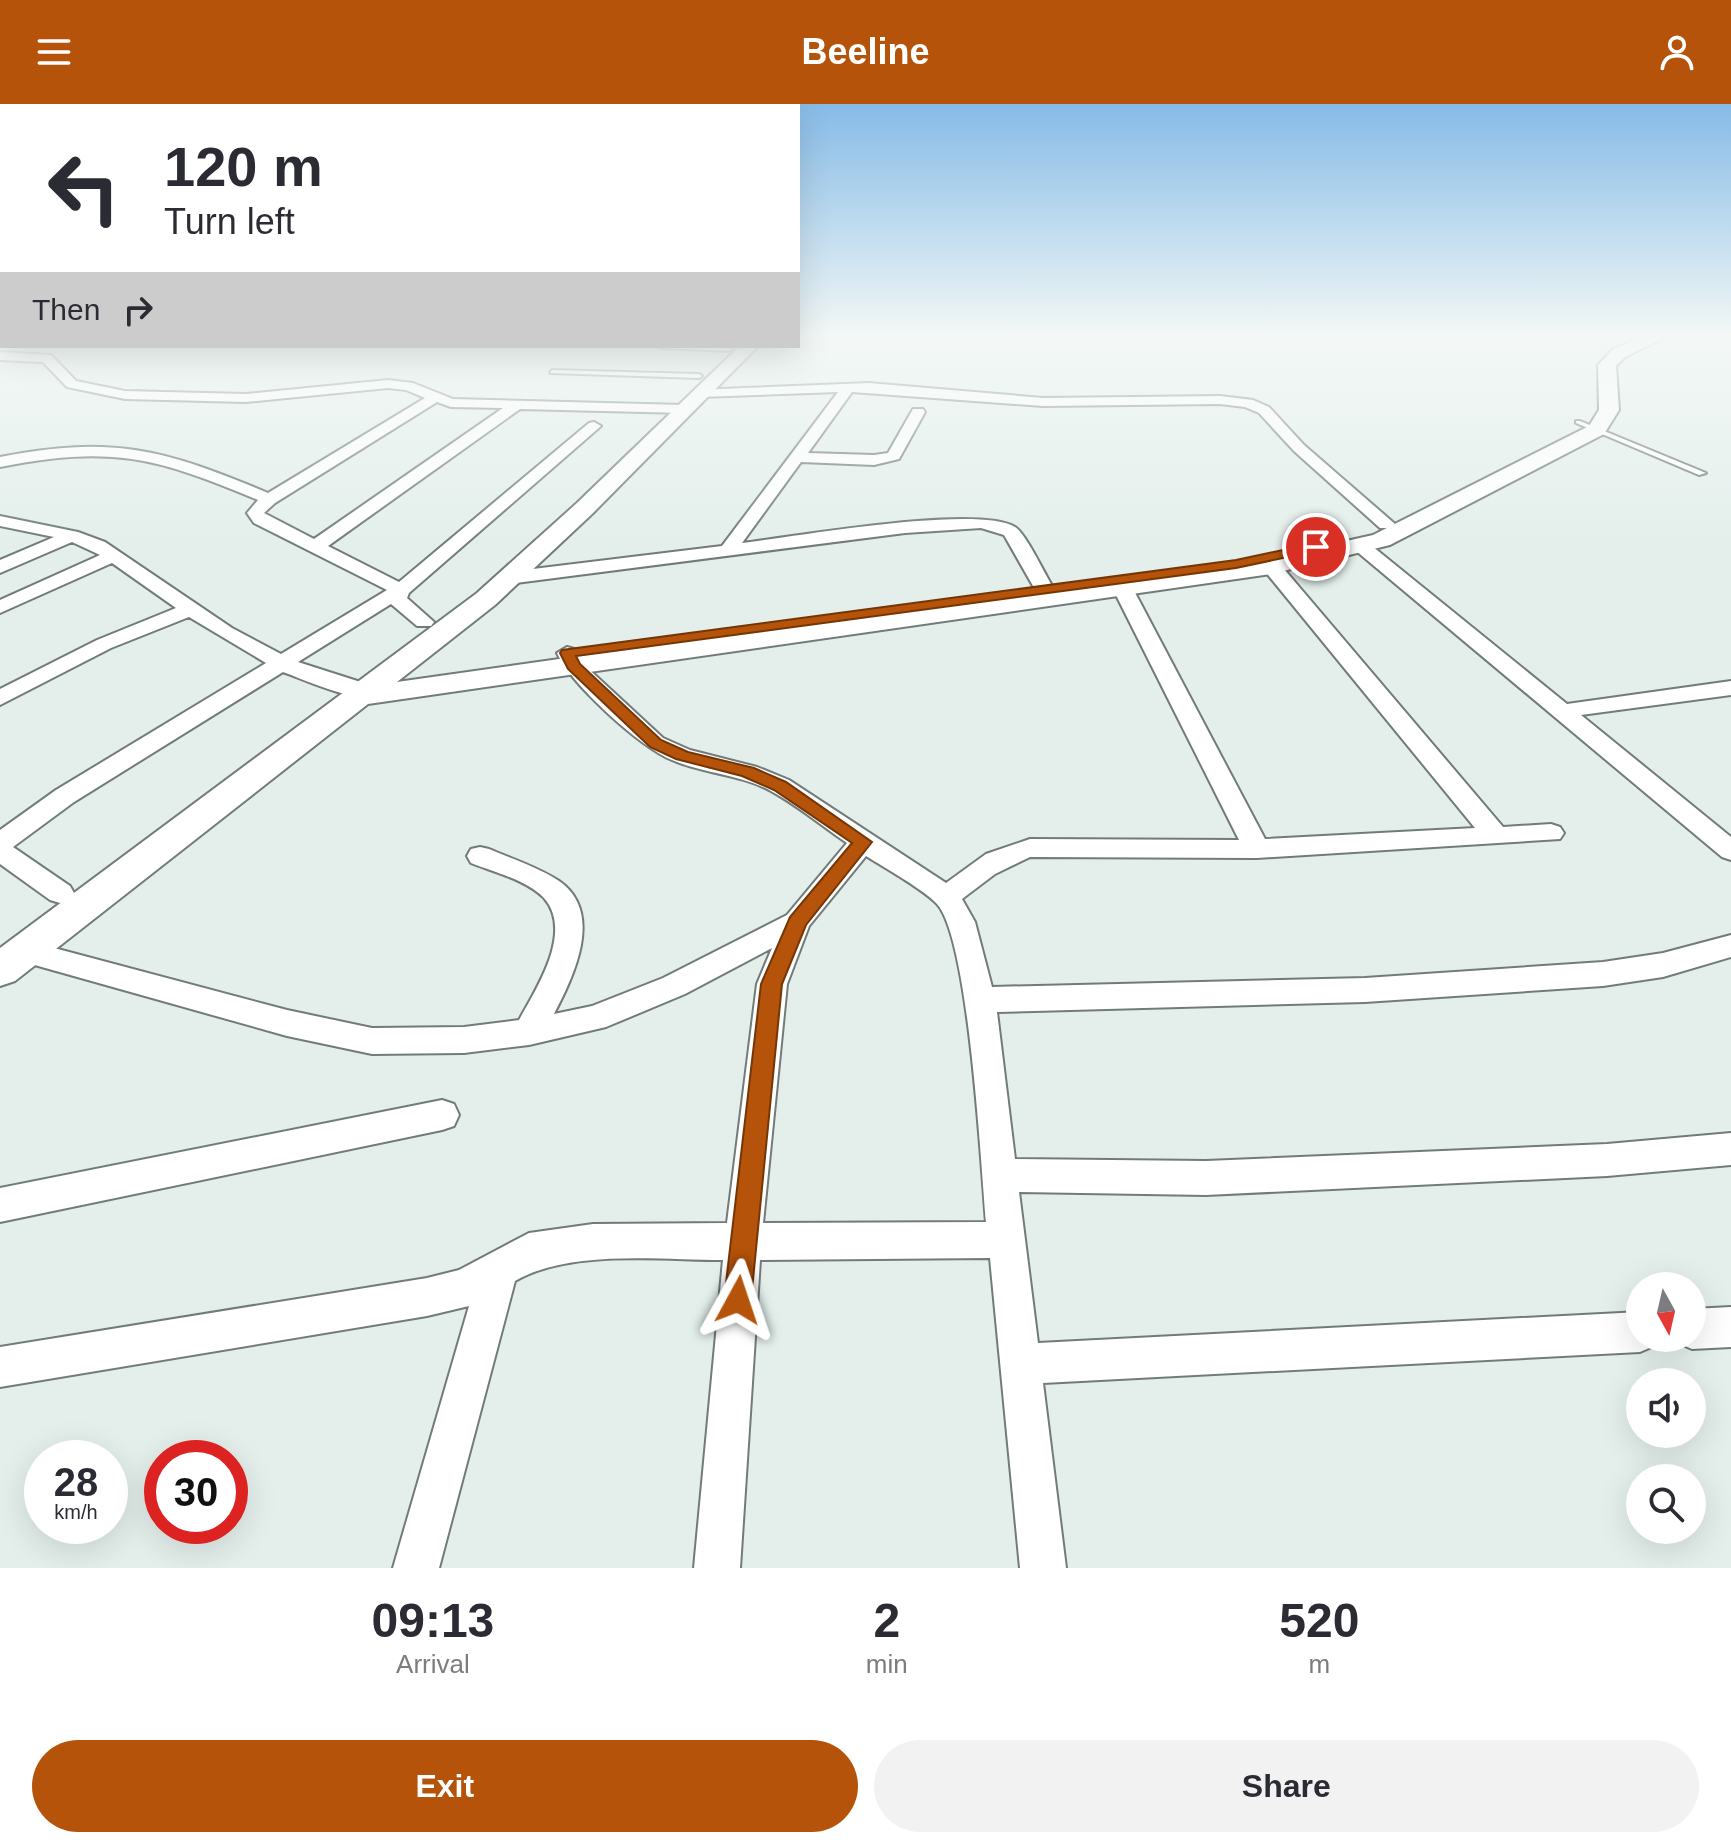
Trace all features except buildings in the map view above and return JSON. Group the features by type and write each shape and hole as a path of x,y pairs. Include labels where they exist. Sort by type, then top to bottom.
{"street":[{"path":"401,590 260,519 255,513 269,499 420,406"},
{"path":"315,547 515,406"},
{"path":"12,944 360,688 424,622 676,406"},
{"path":"0,970 12,944 60,893 448,629 508,578 678,406"},
{"path":"728,550 835,406"},
{"path":"1256,406 1264,410 1299,448 1386,524"},
{"path":"1587,426 1590,406"},
{"path":"4,524 72,536 113,556 252,650 360,688 1271,566 1361,546 1381,540 1587,426 1609,410 1609,406"},
{"path":"797,457 874,460 894,456 918,412"},
{"path":"0,843 65,796 401,590 594,426"},
{"path":"570,659 1236,564 1316,547 1386,524 1587,426"},
{"path":"0,462 61,451 110,450 188,466 269,499"},
{"path":"508,578 949,524 995,525 1011,532 1044,589"},
{"path":"0,567 72,536"},
{"path":"1361,546 1731,851"},
{"path":"0,607 113,556"},
{"path":"1271,566 1496,836"},
{"path":"1122,587 1257,849"},
{"path":"401,590 397,599 424,622"},
{"path":"0,697 104,644 191,609"},
{"path":"570,659 655,743 682,756 748,772 780,786 947,897 961,922 980,1000 1043,1568"},
{"path":"1562,711 1731,688"},
{"path":"947,897 992,862 1010,852 1030,848 1257,849 1551,833"},
{"path":"717,1568 743,1241 772,984 797,922 863,842"},
{"path":"0,851 60,893"},
{"path":"480,856 553,890 565,912 567,954 529,1032"},
{"path":"12,944 287,1023 372,1041 464,1040 529,1032 595,1018 674,986 797,922"},
{"path":"980,1000 1365,990 1603,974 1663,965 1731,946"},
{"path":"0,1205 442,1115"},
{"path":"999,1175 1206,1178 1607,1160 1731,1149"},
{"path":"0,1367 427,1297 465,1288 529,1252 561,1245 1006,1240"},
{"path":"416,1568 499,1269"},
{"path":"1706,1328 1731,1327"},
{"path":"1020,1364 1626,1333"}],"lane":[{"path":"1587,426 1702,473"}],"route":[{"path":"738,1300 772,984 797,922 863,842 780,786 748,772 682,756 655,743 573,666 567,653 1236,564 1316,547"}]}
